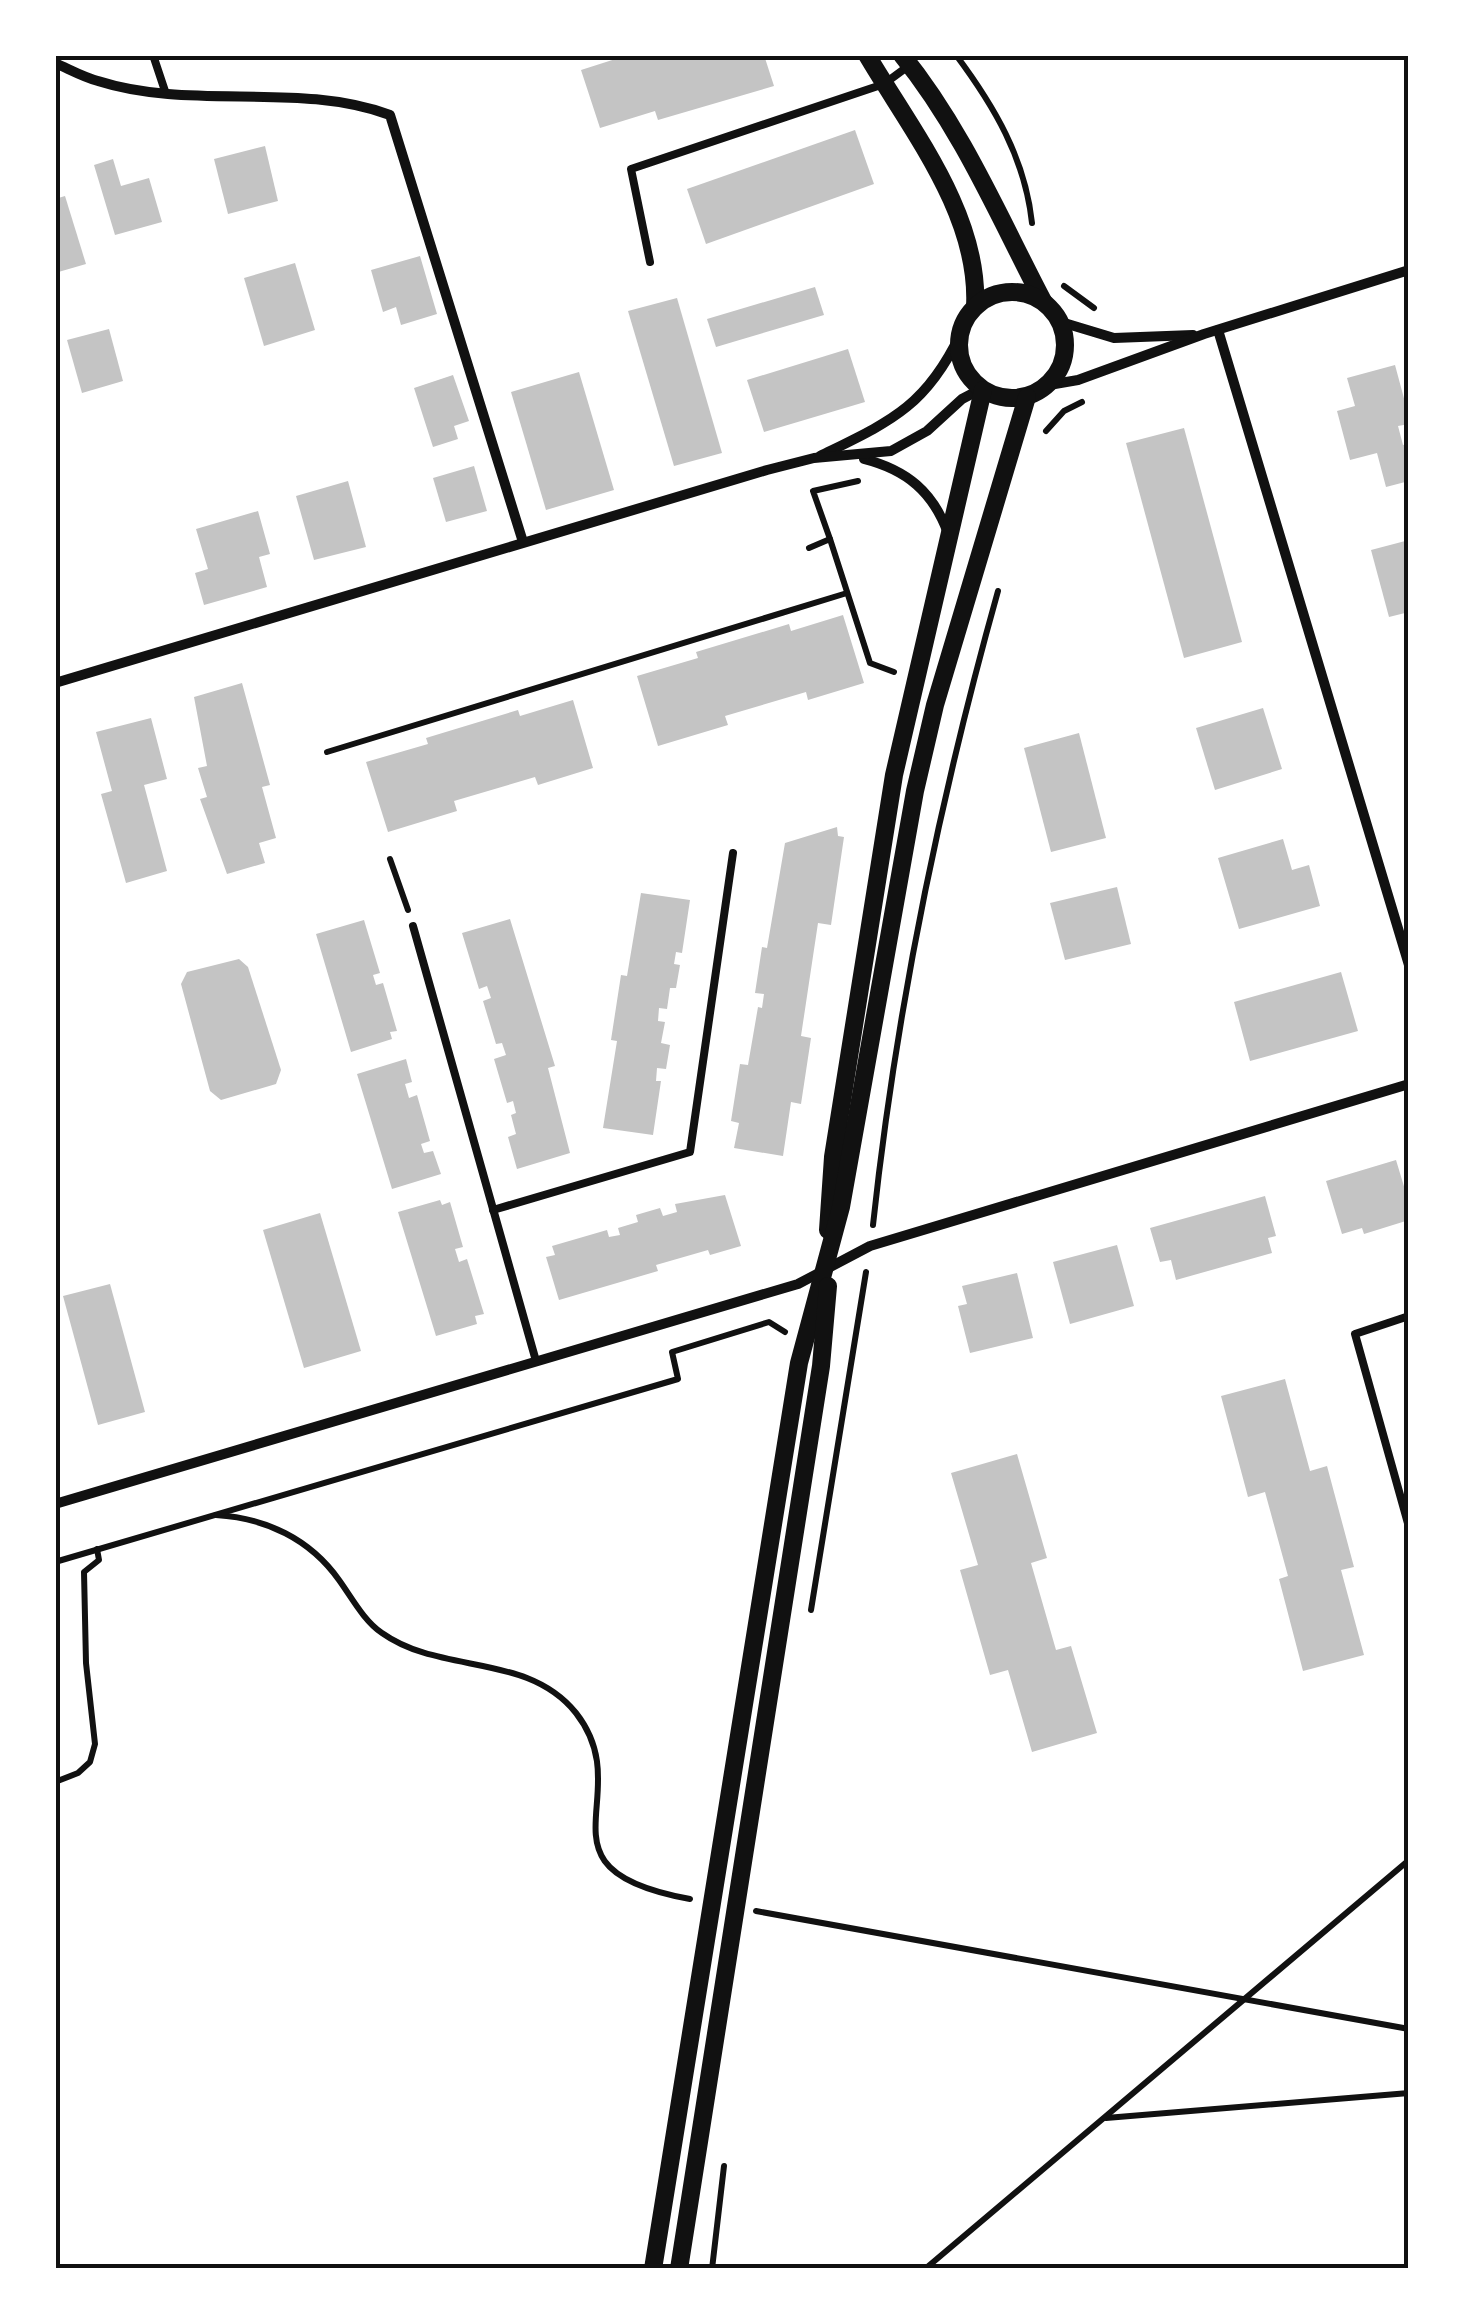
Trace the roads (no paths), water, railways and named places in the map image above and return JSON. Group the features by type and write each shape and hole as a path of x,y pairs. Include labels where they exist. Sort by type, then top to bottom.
{"street":[{"path":"55,684 814,458 911,407 937,380 975,307 974,268 957,215 867,55"},
{"path":"906,60 991,194 1043,302 1061,322 1114,338 1204,334"},
{"path":"55,62 99,82 165,91 356,102 390,115 523,542"},
{"path":"960,335 963,368 982,390 1002,398 1027,396 1049,385 1123,366 1204,334 1409,270"},
{"path":"975,307 1006,292 1027,294 1043,302"},
{"path":"1049,385 1066,350 1061,322"},
{"path":"1218,330 1409,965"},
{"path":"814,458 848,458 891,451 911,442 962,398 982,390"},
{"path":"679,2269 821,1366 832,1157 862,956 914,679 982,390"},
{"path":"653,2269 799,1363 828,1266 914,791 935,705 1027,396"},
{"path":"848,458 880,464 921,486 934,502 948,535"},
{"path":"55,1504 798,1284 870,1246 1409,1084"}],"lane":[{"path":"153,55 165,91"},
{"path":"650,262 631,169 884,84 906,60"},
{"path":"493,1210 690,1152 733,853"},
{"path":"413,926 536,1362"},
{"path":"1409,1316 1354,1334 1409,1527"}]}
